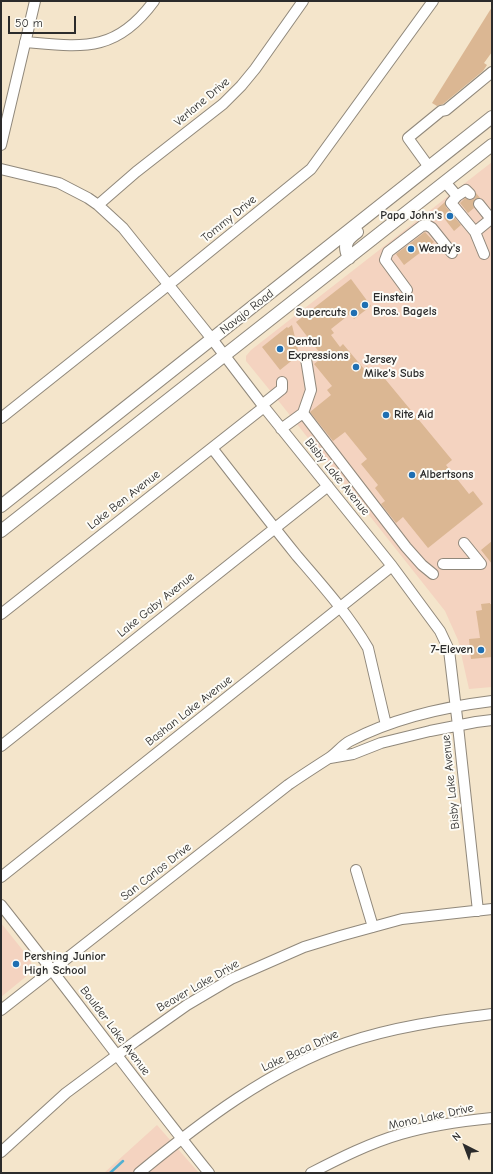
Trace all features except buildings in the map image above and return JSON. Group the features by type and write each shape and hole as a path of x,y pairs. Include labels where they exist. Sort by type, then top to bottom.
{"main road":[{"name":"Navajo Road","path":"1,506 492,117"},
{"name":"Navajo Road","path":"1,531 492,145"},
{"path":"349,258 346,252 346,244 349,238 381,213 388,200"}],"street":[{"path":"1,145 35,1"},
{"path":"25,42 80,46 99,43 127,30 144,15 154,1"},
{"name":"Verlane Drive","path":"98,205 136,172 223,104 241,86 303,1"},
{"name":"Tommy Drive","path":"1,418 169,285 311,169 433,1"},
{"path":"429,167 408,138 440,111 446,110 492,72"},
{"name":"Bisby Lake Avenue","path":"1,169 59,183 98,205 123,228 212,339 281,429 392,566 440,631 449,650 478,911"},
{"path":"445,182 457,196"},
{"path":"470,194 466,190 457,196 451,203 475,232 484,254"},
{"path":"475,232 491,219 479,204"},
{"path":"408,290 385,260 388,252 422,226 427,226 432,228 452,253"},
{"path":"281,429 303,413 311,390 306,359"},
{"name":"Lake Ben Avenue","path":"1,614 263,406 282,389 282,382"},
{"path":"303,413 406,547 422,565 433,574"},
{"path":"212,448 274,528 340,608 368,648 386,725"},
{"name":"Lake Gaby Avenue","path":"1,746 328,486"},
{"path":"443,564 481,564 464,543"},
{"name":"Bashan Lake Avenue","path":"1,877 392,566"},
{"name":"San Carlos Drive","path":"1,1010 288,785 310,769 330,758 349,742 386,725 431,711 492,701"},
{"name":"San Carlos Drive","path":"330,758 353,754 381,743 430,731 492,720"},
{"path":"356,870 374,927"},
{"name":"Boulder Lake Avenue","path":"1,905 209,1173"},
{"name":"Beaver Lake Drive","path":"1,1152 66,1093 187,1004 231,979 311,945 402,919 492,909"},
{"name":"Lake Baca Drive","path":"139,1173 226,1107 296,1064 348,1043 404,1028 456,1018 492,1014"},
{"name":"Mono Lake Drive","path":"311,1173 340,1158 401,1134 458,1122 492,1118"}],"shaded area":[{"path":"492,162 492,687 469,689 458,640 445,611 246,361 246,356 251,350"},
{"name":"Pershing Junior High School","path":"1,923 29,958 34,970 1,997"},
{"path":"157,1125 199,1173 104,1173"}],"waterway":[{"path":"110,1173 123,1161"}],"place":[{"name":"Papa John's","path":"450,216"},
{"name":"Wendy's","path":"411,249"},
{"name":"Einstein Bros. Bagels","path":"365,305"},
{"name":"Supercuts","path":"354,313"},
{"name":"Dental Expressions","path":"280,349"},
{"name":"Jersey Mike's Subs","path":"356,367"},
{"name":"Rite Aid","path":"386,415"},
{"name":"Albertsons","path":"412,475"},
{"name":"7-Eleven","path":"481,650"},
{"name":"Pershing Junior High School","path":"16,964"}]}
